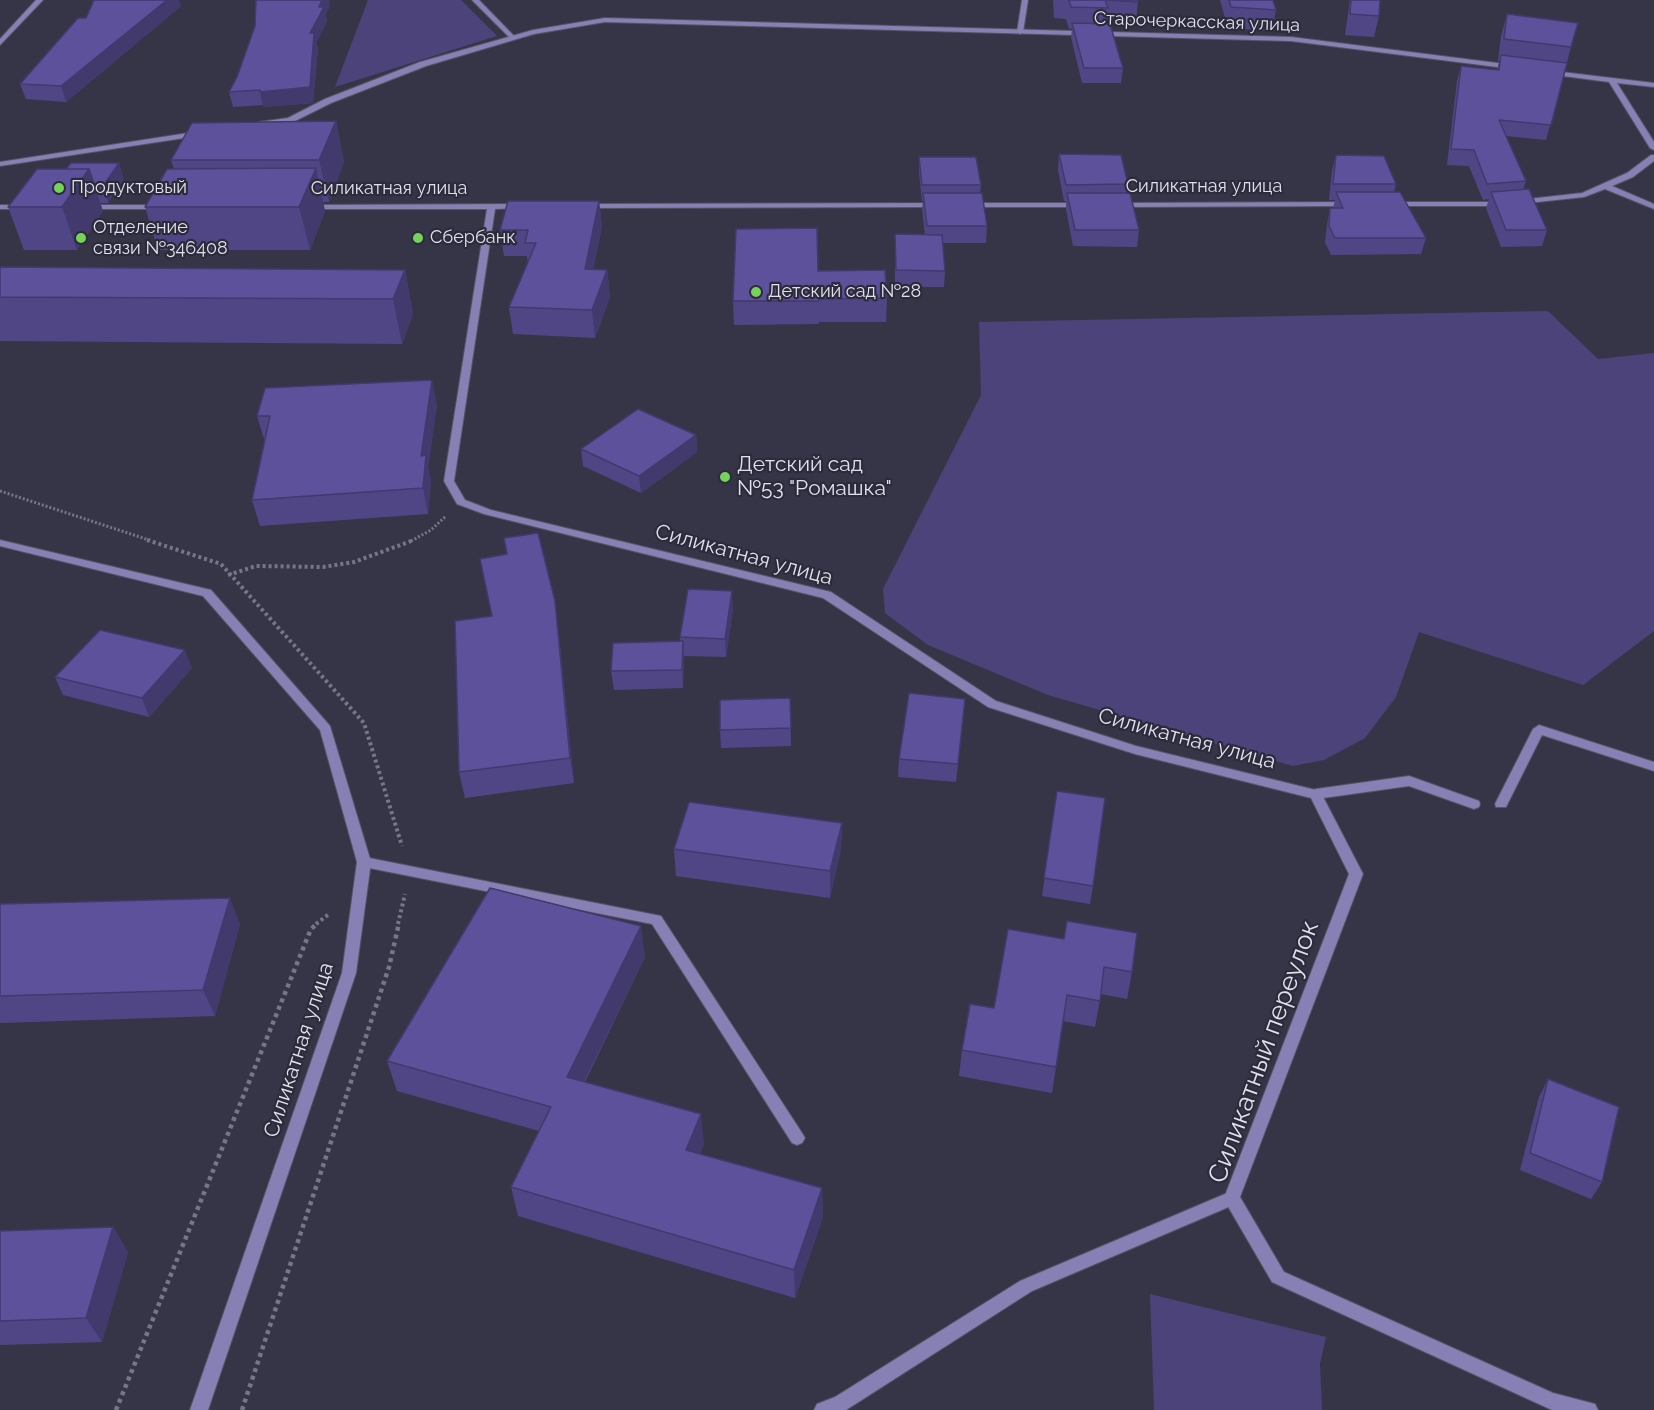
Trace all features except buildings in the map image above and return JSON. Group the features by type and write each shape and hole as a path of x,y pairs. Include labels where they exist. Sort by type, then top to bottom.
{"street":[{"path":"0,43 40,0"},
{"path":"475,0 513,38"},
{"path":"1020,32 1025,0"},
{"name":"Старочеркасская улица","path":"255,125 290,120 328,101 423,64 533,32 604,20 1291,39 1517,68"},
{"path":"1541,71 1654,85"},
{"path":"1612,80 1654,148"},
{"path":"0,164 210,132"},
{"path":"1381,204 1499,204 1584,195 1630,175 1654,157"},
{"path":"1605,186 1654,207"},
{"name":"Силикатная улица","path":"1108,205 1357,204"},
{"name":"Силикатная улица","path":"965,205 1096,205"},
{"name":"Силикатная улица","path":"299,207 538,206"},
{"path":"574,206 942,206"},
{"path":"0,207 36,207"},
{"path":"72,207 168,207"},
{"name":"Силикатная улица","path":"491,207 449,481 461,502 488,512 827,595 992,704 1135,750 1316,794"},
{"path":"0,543 207,593"},
{"name":"Силикатная улица","path":"199,1410 349,973 364,862 326,729 207,593"},
{"path":"1501,804 1539,729 1654,767"},
{"path":"1316,794 1409,781 1474,804"},
{"name":"Силикатный переулок","path":"1316,794 1356,874 1232,1198 1278,1276 1552,1401 1589,1410"},
{"path":"364,862 656,920 797,1138"},
{"path":"823,1410 840,1404 1026,1286 1232,1198"}],"path":[{"path":"0,491 221,564 364,723 410,871 389,967 242,1410"},
{"path":"207,593 229,573 256,566 323,567 354,562 408,543 430,530 461,502"},
{"path":"116,1410 310,929 360,890"}],"shaded area":[{"path":"368,0 461,0 497,36 335,87"},
{"path":"1548,311 1598,359 1654,353 1654,631 1583,685 1419,632 1396,697 1365,738 1324,760 1293,766 1048,695 928,645 885,613 883,589 981,395 979,322"},
{"path":"1150,1294 1326,1337 1320,1364 1322,1410 1154,1410"}],"place":[{"name":"Продуктовый","path":"59,188"},
{"name":"Отделение связи №346408","path":"81,238"},
{"name":"Сбербанк","path":"418,238"},
{"name":"Детский сад №28","path":"756,292"},
{"name":"Детский сад №53 \"Ромашка\"","path":"725,477"}]}
